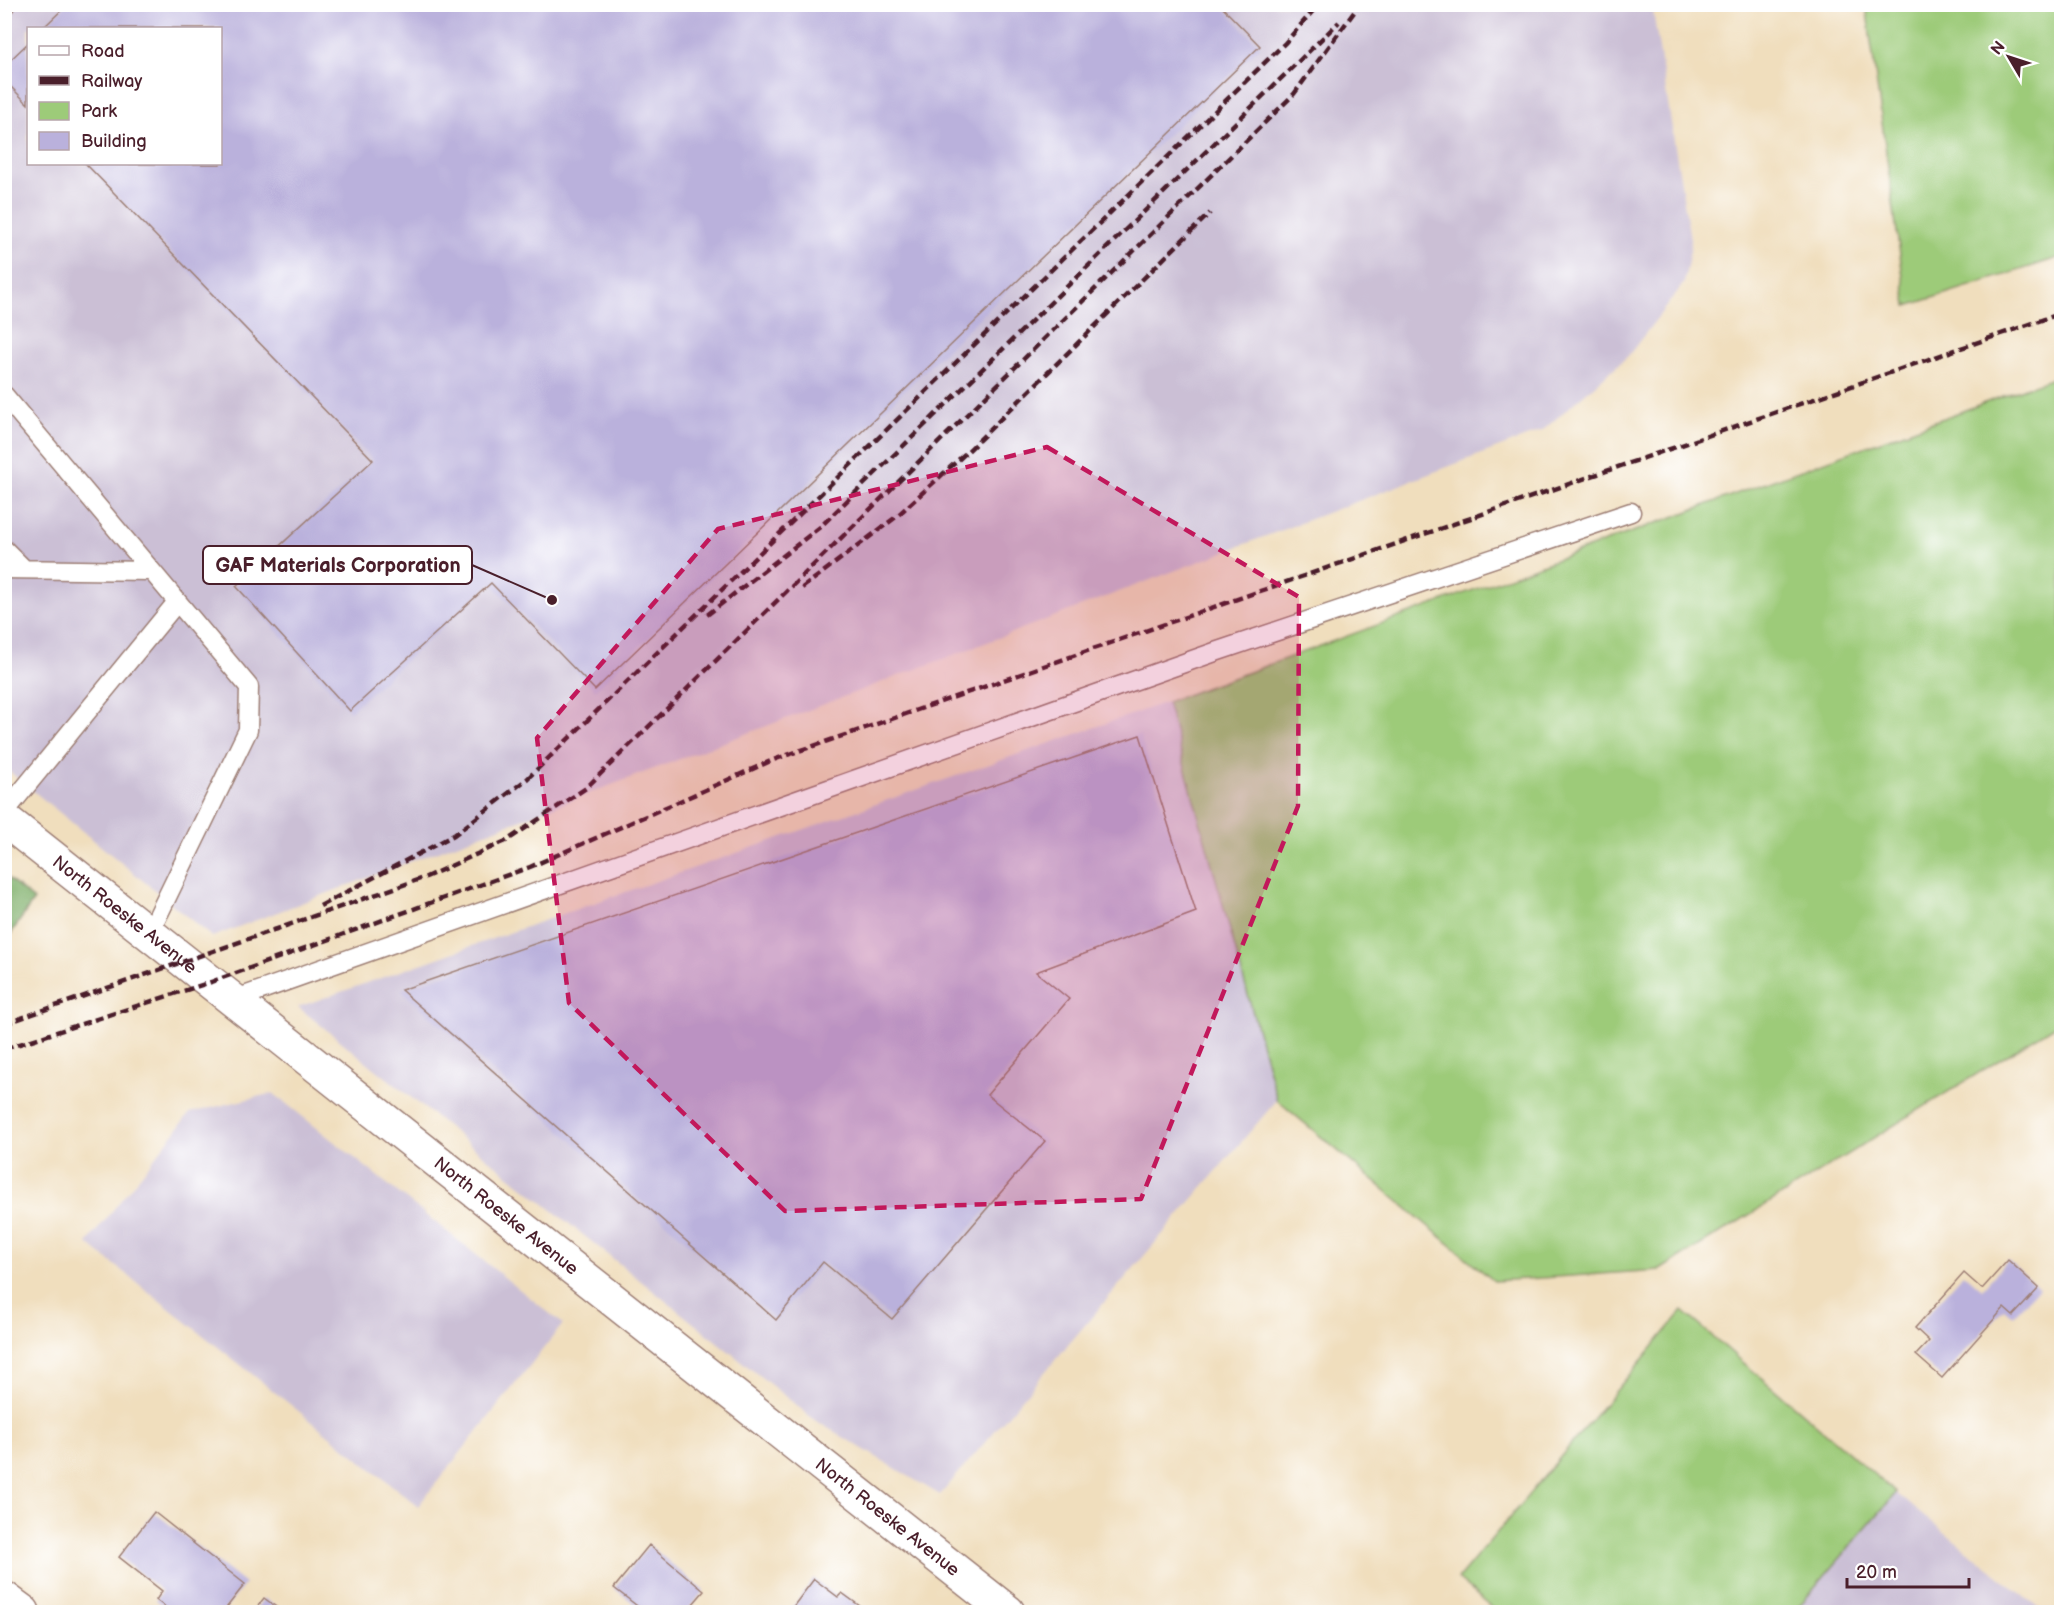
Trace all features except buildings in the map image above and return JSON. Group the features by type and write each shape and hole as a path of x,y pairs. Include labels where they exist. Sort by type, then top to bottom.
{"street":[{"name":"North Roeske Avenue","path":"4,819 1008,1612"},
{"path":"4,1598 23,1612"}],"lane":[{"path":"4,395 249,687 248,730 149,934"},
{"path":"233,1000 1215,652 1631,512"},
{"path":"4,549 24,569"},
{"path":"4,569 151,571"},
{"path":"4,813 177,602"}],"highlighted area":[{"path":"1047,447 1299,597 1298,806 1141,1199 785,1211 569,1003 537,738 718,529"}],"shaded area":[{"path":"4,5 1652,5 1691,245 1684,283 1628,356 1542,431 212,937 5,768"},
{"path":"1167,702 1277,1100 940,1495 816,1421 298,1007"},
{"path":"273,1093 563,1324 418,1506 87,1243 190,1113"},
{"path":"1896,1493 2044,1612 1794,1612"}],"green space":[{"path":"1866,5 2061,5 2061,257 1907,306"},
{"path":"2061,375 2061,1022 1660,1270 1494,1281 1277,1100 1167,702"},
{"path":"5,876 34,900 5,942"},
{"path":"1683,1311 1896,1493 1794,1612 1497,1612 1458,1579"}],"railway":[{"path":"320,906 454,835 527,779 1285,43 1319,4"},
{"path":"4,1024 426,877 506,841 586,788 1294,94 1360,4"},
{"path":"707,615 820,527 1339,22"},
{"path":"802,588 896,517 968,451 1210,213"},
{"path":"4,1049 211,982 530,867 773,760 2062,313"}],"place":[{"name":"GAF Materials Corporation","path":"552,600"}]}
